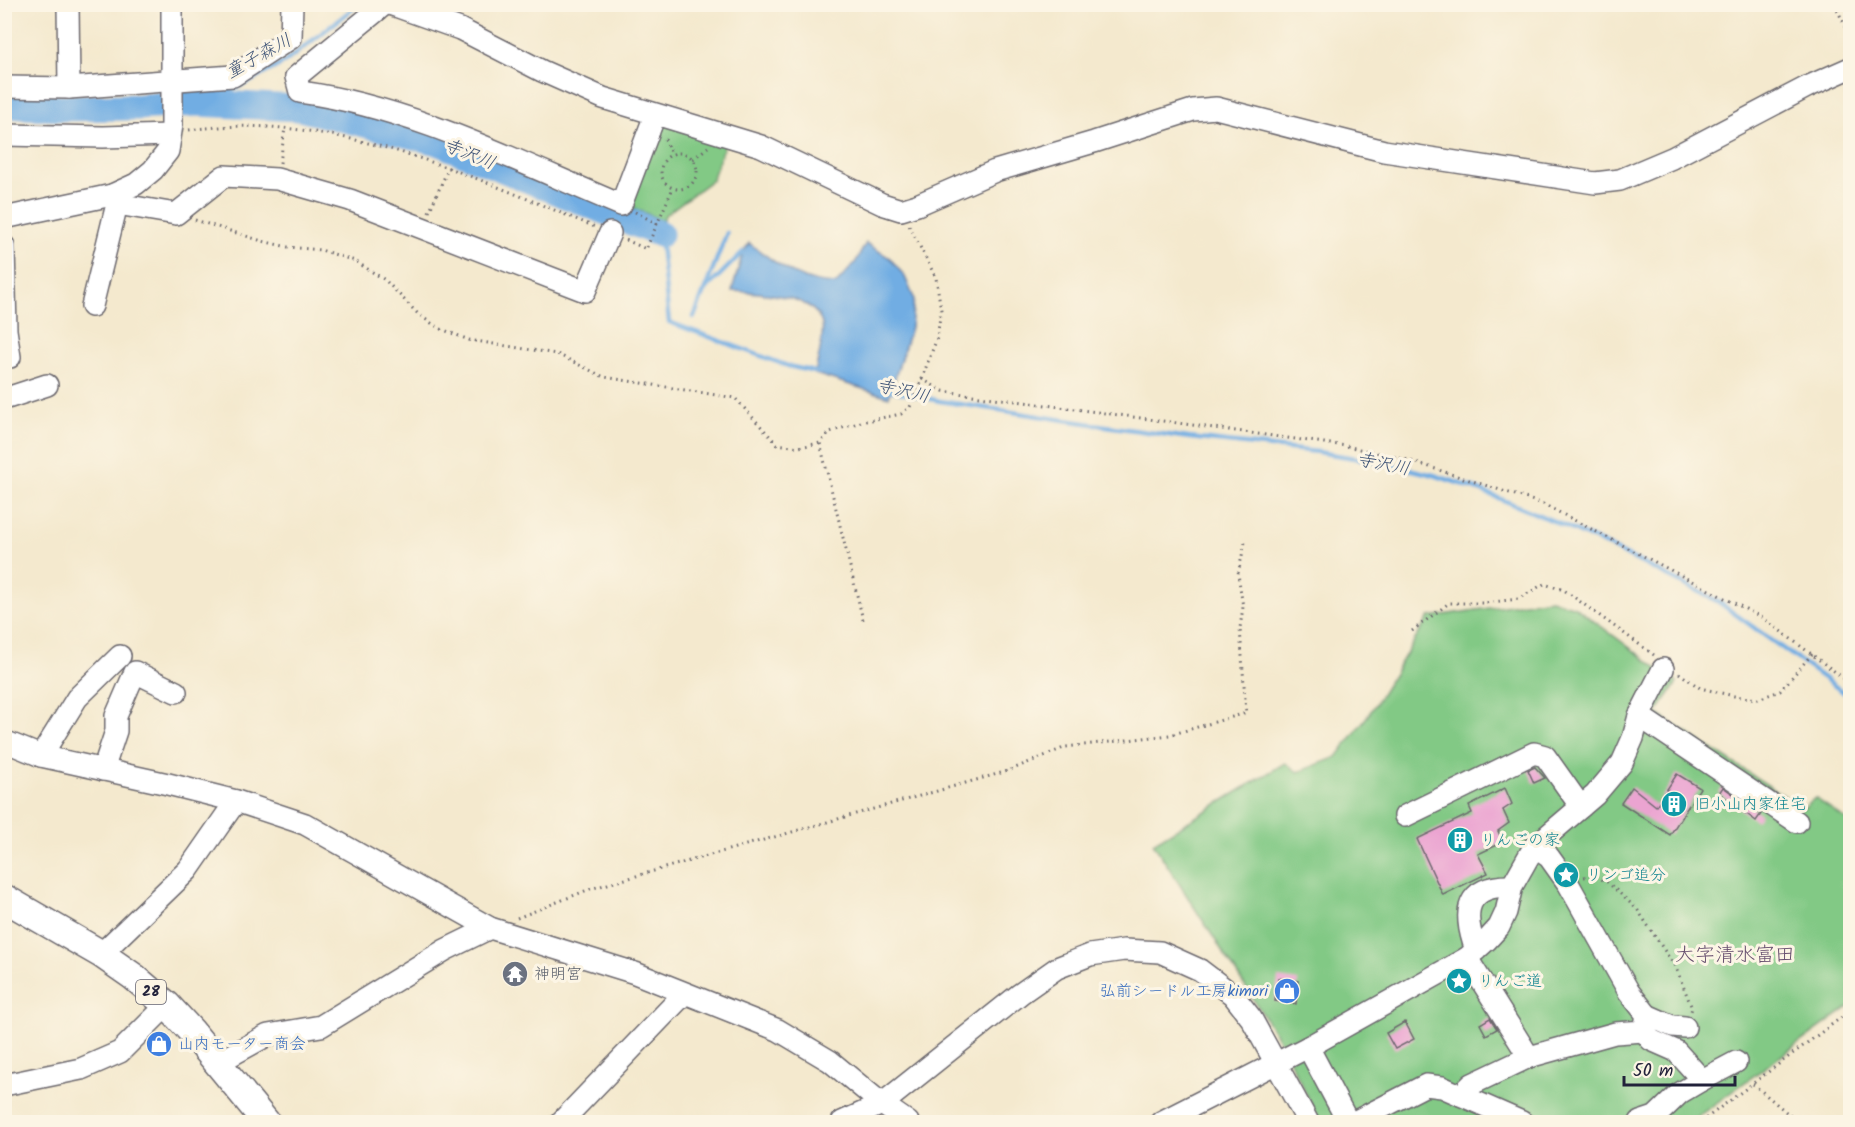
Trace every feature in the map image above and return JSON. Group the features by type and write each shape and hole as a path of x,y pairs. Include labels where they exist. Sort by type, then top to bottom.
{"main road":[{"name":"28","path":"4,898 102,954 167,1005 266,1122"}],"street":[{"path":"68,4 69,88"},
{"path":"92,306 115,199 153,170 168,151 171,130 172,4"},
{"path":"4,87 171,87 233,76 291,38 292,4"},
{"path":"655,115 621,205 438,128 338,97 300,92 296,77 388,4 460,29 542,71 603,98 761,146 882,204 901,210 917,206 995,171 1193,110 1216,108 1384,151 1554,179 1595,183 1620,180 1672,158 1807,87 1851,68"},
{"path":"4,135 103,137 171,130"},
{"path":"4,218 115,199 176,214 224,176 277,179 350,200 585,291 609,233"},
{"path":"4,246 6,330 10,357"},
{"path":"4,399 47,385"},
{"path":"41,756 77,698 120,656"},
{"path":"1161,1122 1308,1047 1471,954 1498,927 1506,912 1512,886 1534,846 1595,795 1622,762 1633,738 1639,716 1666,667"},
{"path":"103,770 116,731 116,716 135,672 176,692"},
{"path":"1639,716 1797,822"},
{"path":"4,741 41,756 236,801 304,824 490,928 634,973 778,1030 830,1061 882,1104 908,1122"},
{"path":"1405,816 1534,753 1545,756 1581,807"},
{"path":"102,954 188,870 236,801"},
{"path":"1534,846 1549,857 1569,885 1646,1023 1651,1040 1676,1051 1702,1080"},
{"path":"1512,886 1485,889 1476,894 1471,903 1469,932 1471,954 1529,1057"},
{"path":"217,1063 268,1035 321,1026 445,950 490,928"},
{"path":"842,1122 882,1104 1020,994 1057,968 1090,955 1124,950 1160,952 1200,970 1233,995 1251,1018 1308,1122"},
{"path":"561,1122 684,994"},
{"path":"4,1086 81,1069 120,1052 167,1005"},
{"path":"1461,1095 1472,1084 1529,1057 1615,1034 1646,1023 1685,1027"},
{"path":"1308,1047 1348,1122"},
{"path":"1640,1122 1655,1117 1680,1093 1736,1062"},
{"path":"1354,1122 1426,1085 1442,1087 1522,1122"}],"path":[{"path":"1835,4 1851,38"},
{"path":"171,130 216,126 285,128 393,148 449,167 646,249 673,188"},
{"path":"277,179 285,128"},
{"path":"683,153 693,159 697,176 694,182 684,188 673,188 664,180 661,169 671,154 683,153"},
{"path":"423,228 449,167"},
{"path":"621,205 658,224"},
{"path":"176,214 262,242 321,250 356,261 385,280 419,315 439,328 469,340 557,354 604,377 685,388 735,398 777,444 799,447 820,443 830,432 861,422 901,414 910,407 937,338 941,310 936,278 901,210"},
{"path":"922,379 943,391 1346,446 1408,460 1542,504 1763,618 1851,683"},
{"path":"820,443 863,620"},
{"path":"490,928 590,889 1008,771 1066,747 1170,735 1246,713 1240,628 1243,607 1238,574 1245,542"},
{"path":"1413,631 1449,603 1484,603 1518,599 1544,584 1564,590 1666,667 1700,688 1758,699 1780,691 1812,654"},
{"path":"1569,885 1582,877 1593,876 1606,881 1637,909 1671,959 1685,989 1692,1008 1685,1027"},
{"path":"1701,1122 1851,1011"},
{"path":"1754,1084 1798,1122"}],"green space":[{"path":"666,121 726,141 712,180 665,215 663,221 627,205 657,126"},
{"path":"1551,599 1575,607 1677,683 1656,713 1803,808 1815,798 1850,822 1850,1006 1690,1122 1320,1122 1280,1041 1153,843 1285,763 1298,772 1337,757 1371,711 1429,617"}],"water":[{"path":"749,243 789,271 823,283 836,284 855,263 866,243 890,258 905,277 914,298 911,327 889,397 815,374 823,329 817,314 808,306 797,300 769,294 732,291 743,252"}],"building":[{"path":"1535,767 1545,778 1534,783 1528,770"},
{"name":"旧小山内家住宅","path":"1677,774 1700,788 1670,835 1621,803 1632,787 1656,806"},
{"path":"1723,787 1761,814 1756,821 1719,793"},
{"name":"りんごの家","path":"1505,788 1512,804 1503,810 1509,823 1498,831 1504,842 1478,854 1488,873 1443,895 1417,839 1472,813 1469,806"},
{"name":"弘前シードル工房kimori","path":"1278,978 1298,981 1296,1004 1275,1001"},
{"path":"1490,1018 1497,1029 1486,1035 1480,1024"},
{"path":"1405,1022 1414,1039 1395,1049 1386,1033"}],"waterway":[{"name":"童子森川","path":"196,103 247,83 285,62 359,4"},
{"name":"寺沢川","path":"4,105 60,108 139,107 196,103 299,108 437,142 660,234"},
{"path":"694,317 727,233"},
{"name":"寺沢川","path":"660,234 669,322 788,366 820,373"},
{"path":"707,288 743,252"},
{"name":"寺沢川","path":"886,389 940,401 1058,419 1189,438 1318,452 1379,462 1434,475 1479,490 1551,520 1717,601 1850,697"}],"place":[{"name":"旧小山内家住宅","path":"1674,804"},
{"name":"りんごの家","path":"1460,840"},
{"name":"リンゴ追分","path":"1566,875"},
{"name":"神明宮","path":"515,974"},
{"name":"りんご道","path":"1459,981"},
{"name":"弘前シードル工房kimori","path":"1287,991"},
{"name":"山内モーター商会","path":"159,1044"}],"district":[{"name":"大字清水富田","path":"1735,956"}]}
